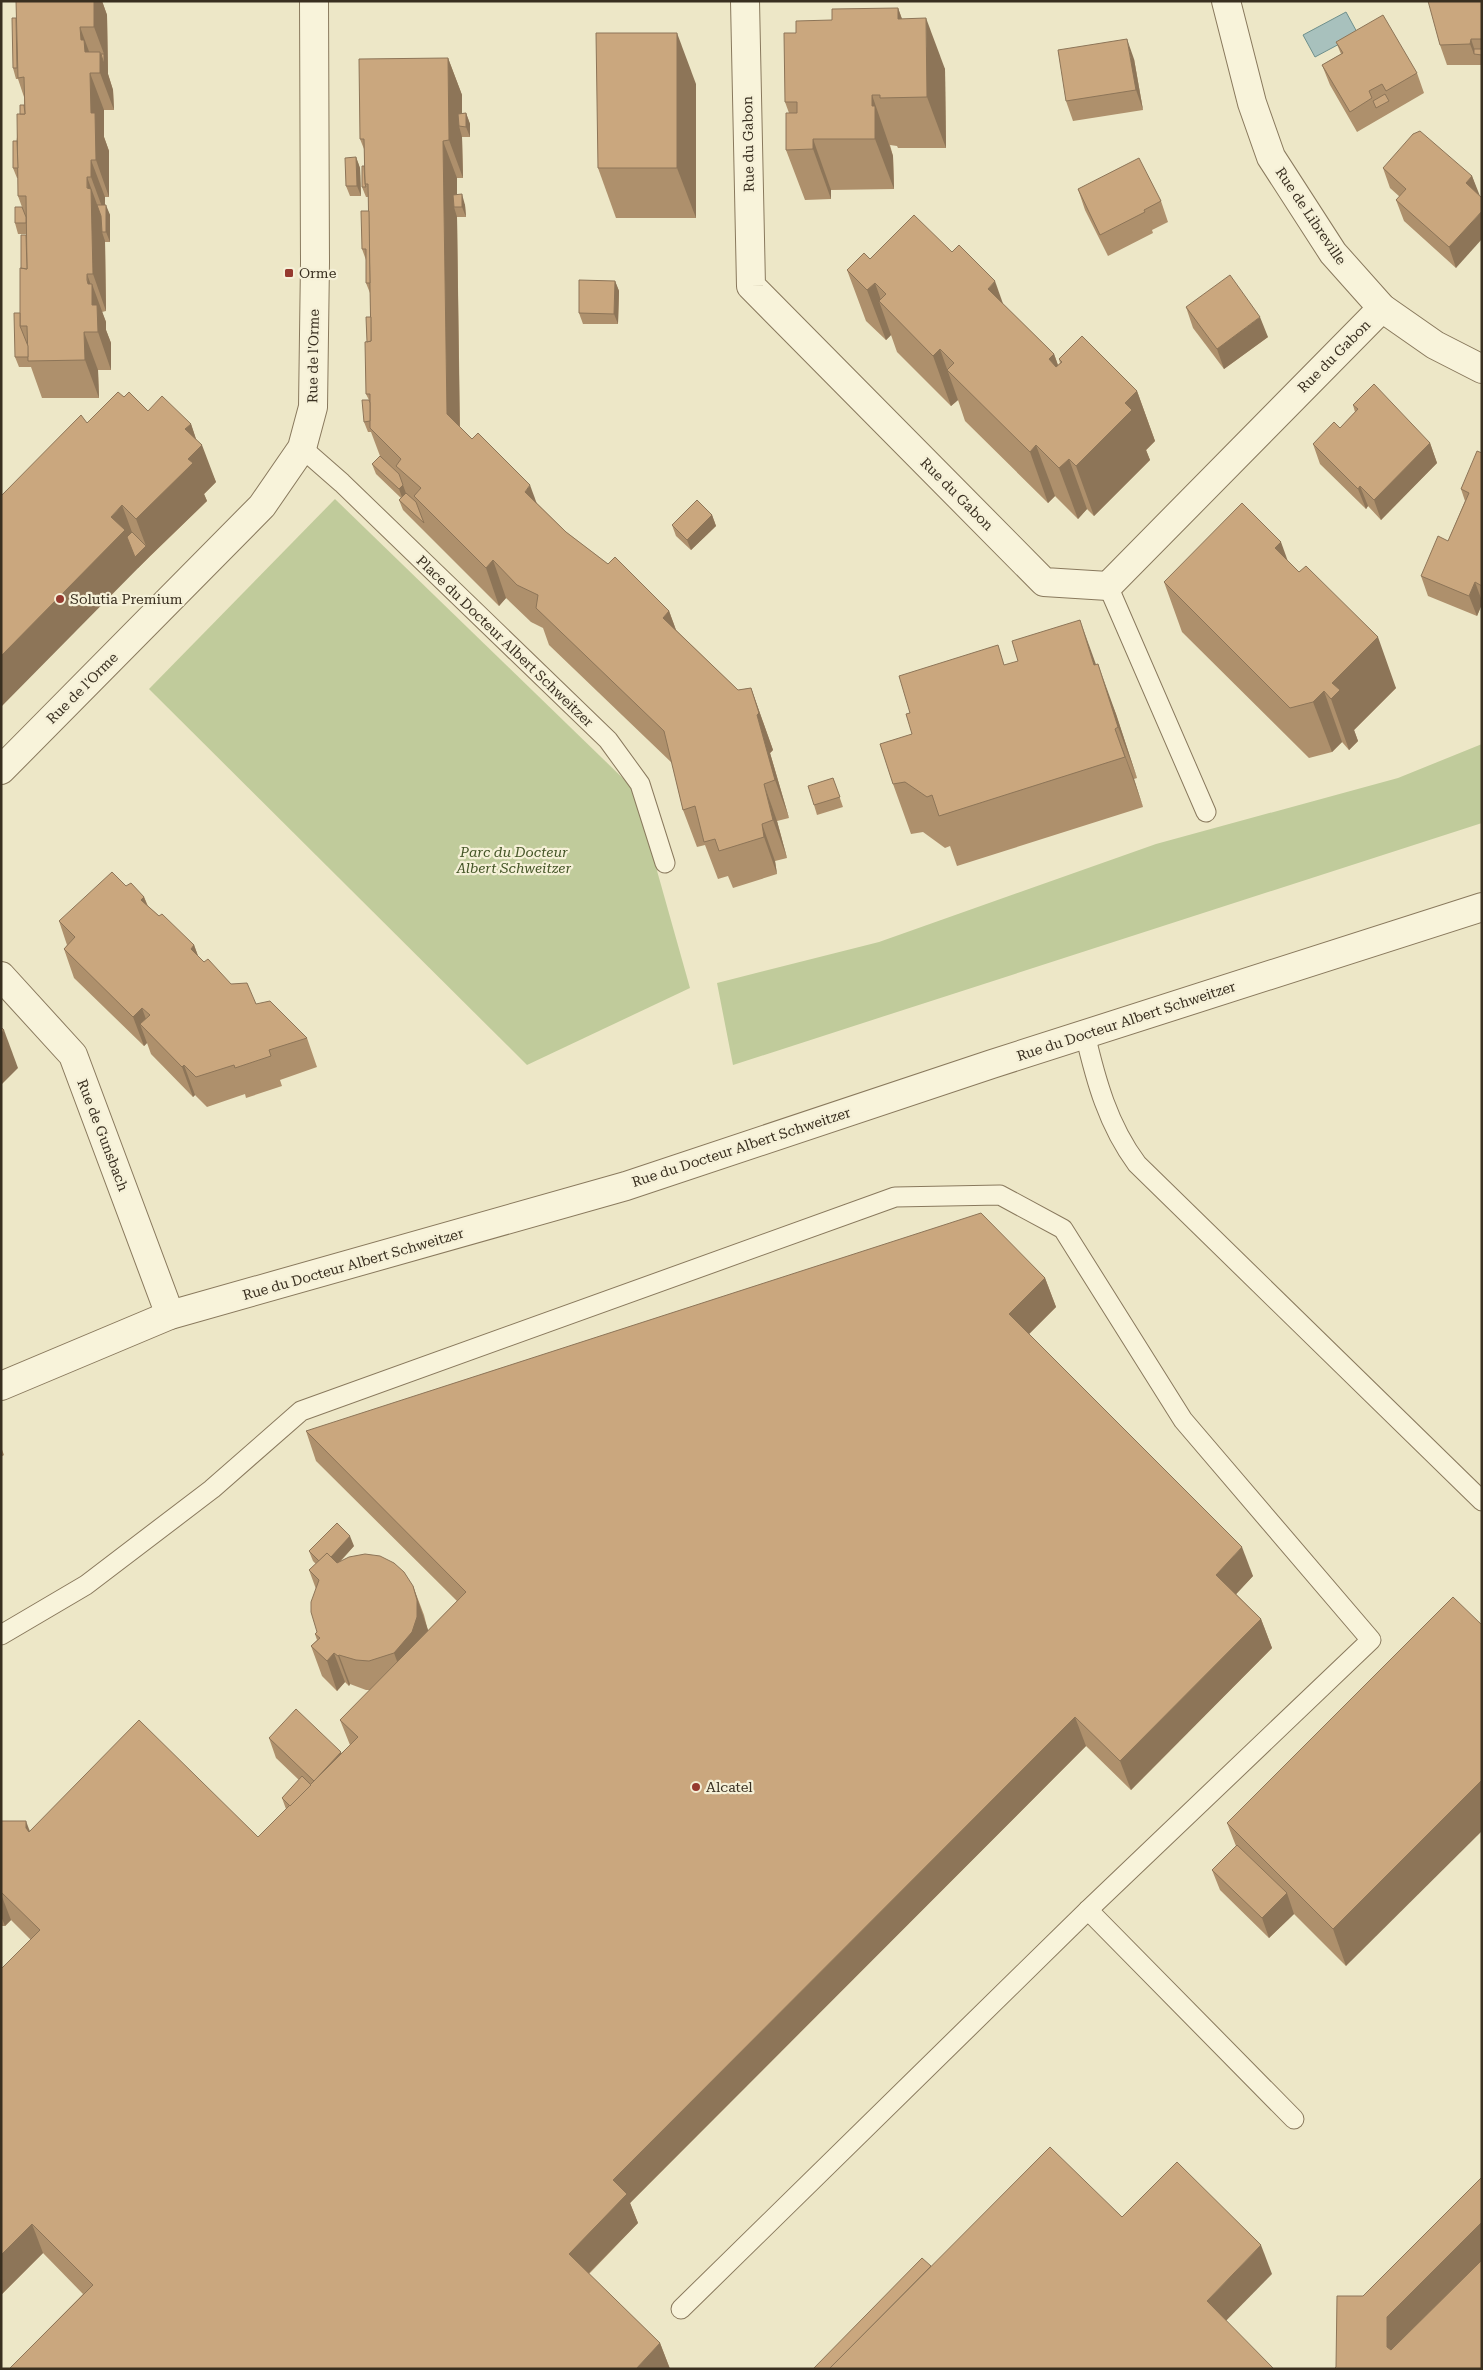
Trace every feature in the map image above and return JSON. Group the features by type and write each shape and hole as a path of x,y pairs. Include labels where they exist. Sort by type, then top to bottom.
{"street":[{"name":"Rue de l'Orme","path":"1,770 262,506 302,448 313,406 315,262 314,1"},
{"name":"Rue du Gabon","path":"746,1 751,286 1044,582 1108,586 1382,308"},
{"name":"Rue de Libreville","path":"1226,1 1249,94 1271,157 1332,253 1382,308 1436,344 1482,369"},
{"name":"Rue du Docteur Albert Schweitzer","path":"1,1386 170,1316 626,1186 1085,1034 1482,906"},
{"name":"Rue de Gunsbach","path":"1,976 73,1055 170,1316"}],"lane":[{"name":"Place du Docteur Albert Schweitzer","path":"302,448 342,483 608,740 640,784 665,863"},
{"path":"1108,586 1206,812"},
{"path":"1085,1034 1108,1116 1121,1142 1137,1164 1482,1501"},
{"path":"1,1635 86,1585 212,1489 301,1411 896,1197 1000,1195 1064,1229 1183,1420 1371,1640 1088,1910 681,2309"},
{"path":"1088,1910 1294,2119"}],"green space":[{"name":"Parc du Docteur Albert Schweitzer","path":"335,499 634,789 690,988 527,1065 149,689"},
{"path":"1482,744 1482,823 733,1065 717,983 879,942 1156,844 1398,778"}],"water":[{"path":"1346,12 1358,34 1315,57 1303,35"}],"building":[{"path":"16,1 94,1 94,27 80,27 81,40 84,40 85,52 100,52 100,73 90,73 91,113 95,113 96,160 91,160 91,177 87,177 87,188 91,189 93,274 87,274 87,280 88,284 92,284 92,305 97,305 98,332 84,332 85,360 28,361 27,326 20,326 20,268 27,269 26,196 18,196 17,114 25,114 24,77 18,78"},
{"path":"1428,1 1482,1 1482,39 1471,39 1470,44 1440,45"},
{"path":"898,8 898,19 926,18 927,97 880,98 880,95 872,95 872,106 875,106 875,139 813,139 813,149 786,150 786,113 797,113 797,102 785,102 784,33 796,33 796,21 832,20 832,9"},
{"path":"1383,15 1417,73 1386,91 1382,84 1369,91 1372,98 1350,112 1322,65 1343,53 1336,42"},
{"path":"12,18 16,18 17,68 13,68"},
{"path":"596,33 677,33 677,168 598,168"},
{"path":"1127,39 1136,90 1066,101 1058,50"},
{"path":"1474,49 1482,49 1482,55 1474,54"},
{"path":"448,58 449,140 443,141 447,414 472,439 478,433 530,485 525,492 566,532 608,564 615,557 669,611 663,618 738,690 751,688 775,780 764,784 773,820 762,824 764,837 719,851 715,839 704,842 695,806 683,810 664,731 536,608 538,595 517,585 493,560 486,568 414,496 421,488 396,466 401,459 370,428 370,394 366,394 365,342 371,341 368,184 365,184 364,139 360,139 359,59"},
{"path":"1385,94 1389,101 1376,108 1373,101"},
{"path":"20,105 24,105 25,114 20,114"},
{"path":"466,113 466,127 459,126 458,114"},
{"path":"1420,131 1472,176 1466,183 1482,198 1482,211 1449,247 1396,200 1406,189 1383,168 1413,134"},
{"path":"13,141 17,141 18,168 13,168"},
{"path":"356,157 357,186 346,186 345,158"},
{"path":"1139,158 1161,201 1144,210 1145,212 1100,235 1078,189"},
{"path":"362,166 364,166 366,187 362,187"},
{"path":"462,194 462,207 454,207 453,195"},
{"path":"97,205 106,205 106,232 102,232 101,216"},
{"path":"15,207 22,207 26,223 15,223"},
{"path":"361,211 369,211 370,283 366,283 366,249 362,249"},
{"path":"914,215 952,252 959,245 995,281 988,289 1054,354 1049,359 1056,367 1062,362 1059,359 1082,336 1137,391 1125,403 1132,410 1076,466 1069,459 1059,468 1036,445 1030,452 947,370 954,363 940,349 933,356 879,301 886,294 875,283 867,290 847,270 864,253 870,259"},
{"path":"21,235 26,235 27,269 21,268"},
{"path":"1230,275 1260,317 1217,349 1186,307"},
{"path":"579,280 615,281 614,314 579,313"},
{"path":"14,313 20,313 20,326 28,346 28,357 15,357"},
{"path":"366,317 371,317 371,341 367,342"},
{"path":"1374,384 1430,443 1374,500 1360,486 1358,489 1313,444 1334,422 1340,428 1358,409 1353,405"},
{"path":"118,392 124,397 129,392 148,411 162,396 191,424 185,429 202,445 188,459 193,463 136,519 122,505 111,517 125,530 1,656 1,496 81,415 87,423"},
{"path":"362,400 369,400 370,421 364,422"},
{"path":"1477,451 1482,453 1482,586 1475,582 1469,596 1421,576 1438,536 1448,541 1469,493 1461,489"},
{"path":"380,456 399,474 403,485 399,489 372,464"},
{"path":"406,493 416,502 424,523 399,500"},
{"path":"697,500 712,515 687,540 672,525"},
{"path":"1242,503 1281,542 1275,548 1299,572 1306,566 1378,637 1332,683 1340,690 1331,699 1324,691 1313,702 1290,708 1164,582"},
{"path":"132,532 146,546 135,557 127,537"},
{"path":"1080,620 1094,665 1098,664 1118,727 1115,729 1125,757 939,816 932,795 927,797 905,782 893,784 880,744 912,734 906,714 910,713 899,676 998,645 1004,665 1018,661 1012,641"},
{"path":"833,778 840,797 814,805 808,786"},
{"path":"112,872 126,886 131,883 144,897 141,900 159,916 162,914 194,945 191,949 204,962 208,959 231,984 247,983 256,1004 270,1001 307,1038 269,1050 271,1056 235,1068 234,1065 196,1077 184,1065 182,1067 140,1024 150,1015 142,1008 133,1017 64,949 75,937 59,921"},
{"name":"Alcatel","path":"981,1213 1045,1278 1009,1314 1242,1547 1216,1575 1261,1619 1120,1761 1075,1717 613,2180 627,2194 569,2254 660,2343 636,2369 9,2369 93,2285 32,2224 1,2255 1,1969 40,1930 1,1892 1,1821 26,1821 26,1828 29,1832 139,1720 258,1837 358,1737 340,1720 466,1592 306,1431"},
{"path":"337,1523 350,1536 331,1557 327,1553 319,1561 309,1551"},
{"path":"327,1553 337,1563 349,1557 365,1554 380,1556 394,1563 404,1572 413,1586 417,1600 417,1617 412,1632 394,1653 369,1661 338,1656 334,1653 327,1661 311,1646 320,1638 315,1634 317,1632 311,1612 311,1602 319,1580 309,1570"},
{"path":"1453,1597 1482,1625 1482,1780 1333,1929 1227,1823"},
{"path":"296,1709 341,1752 314,1781 269,1738"},
{"path":"302,1776 311,1785 290,1806 282,1798"},
{"path":"1237,1845 1287,1893 1262,1918 1212,1870"},
{"path":"1050,2147 1122,2217 1177,2162 1261,2245 1207,2301 1274,2369 829,2369"},
{"path":"1482,2177 1482,2222 1387,2317 1387,2347 1391,2350 1482,2260 1482,2369 1334,2369 1336,2367 1337,2296 1363,2296"},
{"path":"922,2258 931,2266 829,2369 813,2369"}],"place":[{"name":"Orme","path":"289,273"},
{"name":"Solutia Premium","path":"60,599"},
{"name":"Alcatel","path":"696,1787"}]}
